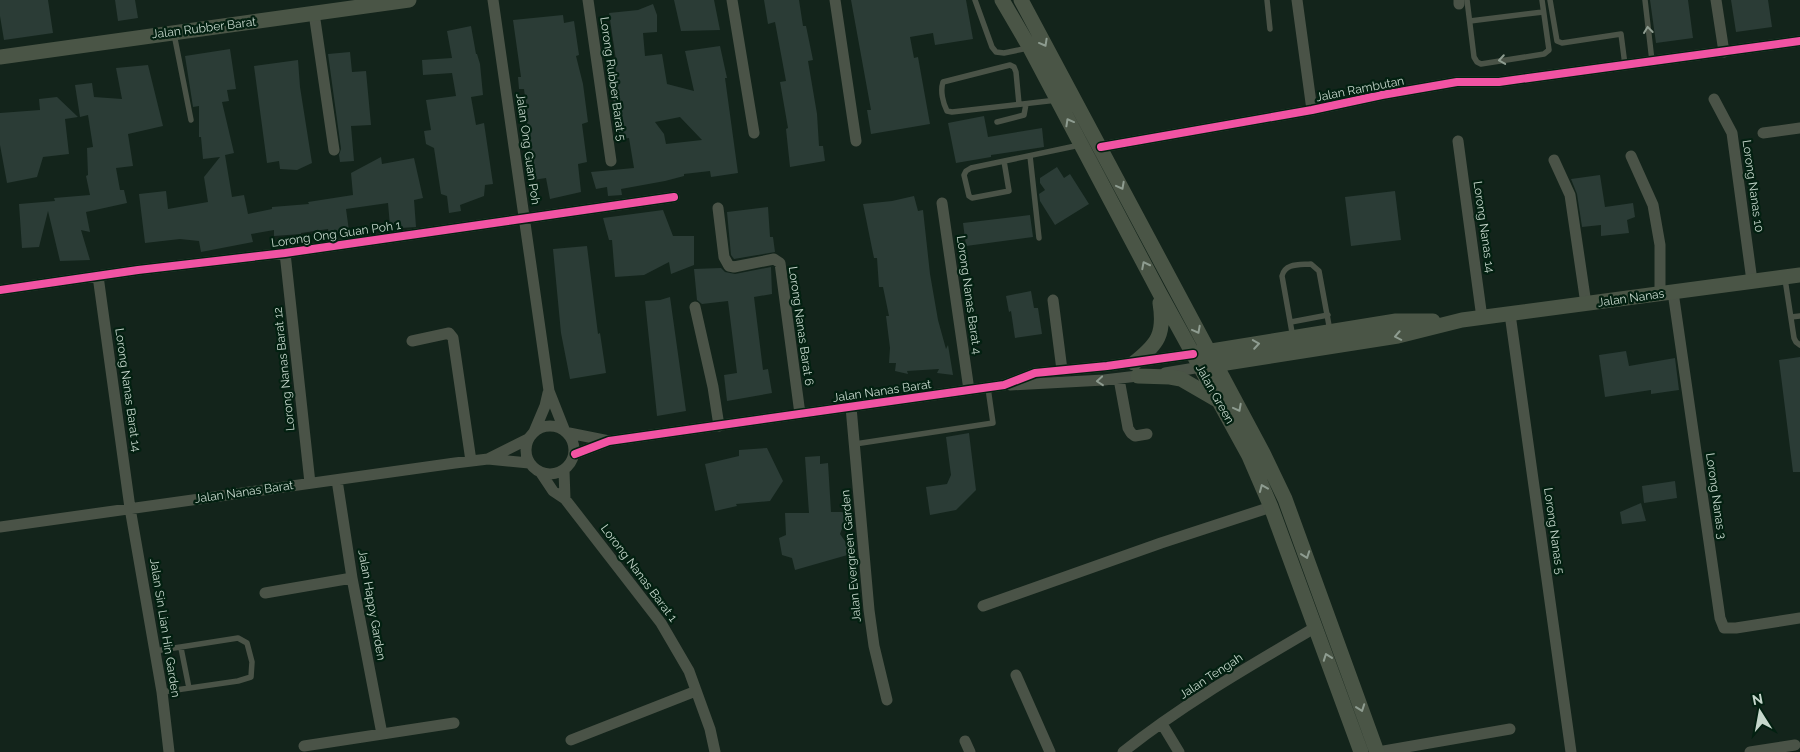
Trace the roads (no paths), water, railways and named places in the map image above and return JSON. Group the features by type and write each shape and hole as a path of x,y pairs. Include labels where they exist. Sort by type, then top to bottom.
{"main road":[{"name":"Jalan Rubber Barat","path":"0,57 409,0"},
{"name":"Jalan Green","path":"1002,0 1082,145 1158,292 1263,453 1285,499 1378,752"},
{"name":"Jalan Green","path":"1021,0 1101,147 1204,360 1220,402 1250,456 1316,627 1360,751"},
{"name":"Jalan Nanas","path":"1204,360 1292,330 1331,332 1396,322 1482,318 1800,274"},
{"path":"1158,292 1163,322 1159,337 1136,370 1181,379 1220,402"},
{"name":"Jalan Nanas","path":"1204,360 1398,336 1462,320"}],"street":[{"name":"Jalan Ong Guan Poh","path":"493,0 549,391 566,431"},
{"name":"Lorong Rubber Barat 5","path":"588,0 610,161"},
{"path":"732,0 754,133"},
{"path":"836,0 856,140"},
{"path":"1297,0 1312,110"},
{"path":"1716,0 1724,52"},
{"path":"314,13 334,150"},
{"name":"Jalan Rambutan","path":"1101,147 1312,110 1457,82 1499,82 1800,40"},
{"name":"Lorong Nanas 10","path":"1714,99 1732,132 1752,281"},
{"path":"1763,133 1800,128"},
{"name":"Lorong Nanas 14","path":"1458,141 1482,318"},
{"path":"1631,156 1653,205 1666,293"},
{"path":"1554,160 1570,195 1586,304"},
{"name":"Lorong Ong Guan Poh 1","path":"0,290 674,197"},
{"name":"Lorong Nanas Barat 4","path":"942,203 969,390"},
{"name":"Lorong Nanas Barat 6","path":"718,208 724,258 729,266 734,267 774,259 780,263 800,414"},
{"name":"Lorong Nanas Barat 12","path":"285,252 310,483"},
{"name":"Lorong Nanas Barat 14","path":"98,276 130,508"},
{"name":"Lorong Nanas 3","path":"1666,293 1720,618 1724,628 1736,628 1800,618"},
{"path":"1053,300 1062,370"},
{"path":"695,307 711,378 719,426"},
{"name":"Lorong Nanas 5","path":"1510,314 1571,752"},
{"path":"412,340 449,333 453,338 471,461"},
{"path":"1004,385 1039,385 1119,379 1136,370 1204,360"},
{"name":"Jalan Nanas Barat","path":"574,454 609,441 988,388 1004,385 1036,373 1062,370 1136,370"},
{"path":"1119,379 1128,428 1131,434 1135,436 1147,434"},
{"name":"Jalan Ong Guan Poh","path":"531,435 545,406 549,391"},
{"name":"Jalan Evergreen Garden","path":"851,407 869,610 874,646 887,700"},
{"path":"550,426 566,431 575,446 571,464 564,471 557,474 541,473 529,463 526,455 526,447 531,435 542,427 550,426"},
{"name":"Jalan Nanas Barat","path":"566,431 609,441"},
{"name":"Jalan Nanas Barat","path":"488,459 531,435"},
{"name":"Jalan Nanas Barat","path":"0,527 471,461 488,459 529,463"},
{"path":"564,471 565,499"},
{"name":"Lorong Nanas Barat 1","path":"541,473 553,491 565,499 661,623 688,671 710,729 715,752"},
{"name":"Jalan Happy Garden","path":"337,480 352,578 382,734"},
{"path":"983,606 1161,543 1271,507"},
{"name":"Jalan Sin Lian Hin Garden","path":"130,508 162,692 170,752"},
{"path":"264,593 352,578"},
{"name":"Jalan Tengah","path":"1124,752 1232,677 1316,627"},
{"path":"1016,675 1050,752"},
{"path":"571,740 696,691"},
{"path":"304,746 454,723"},
{"path":"1162,724 1179,752"},
{"path":"1378,752 1510,729"},
{"path":"965,741 970,752"},
{"path":"1750,752 1795,745"}],"lane":[{"path":"975,0 992,47 996,52 1004,53 1030,48"},
{"path":"1267,0 1270,29"},
{"path":"1462,1 1470,22 1474,57 1481,64 1544,54 1549,50 1542,0"},
{"path":"1550,0 1557,41 1562,44 1621,34 1625,65"},
{"path":"1645,0 1652,61"},
{"path":"1470,22 1543,12"},
{"path":"174,33 190,120"},
{"path":"1019,104 1014,67 1010,66 942,82 947,111 952,112 1057,100"},
{"path":"997,122 1024,116 1026,104"},
{"path":"1004,161 1009,191 972,198 969,196 964,175 971,168 1004,161 1030,156 1082,145"},
{"path":"1030,156 1040,238"},
{"path":"1328,315 1292,330 1282,276 1283,270 1288,266 1311,264 1319,271 1328,315 1331,332"},
{"path":"1785,277 1794,338 1800,345"},
{"path":"1791,317 1800,316"},
{"path":"855,444 993,423 988,388"},
{"path":"155,651 238,638 247,643 252,662 251,677 238,681 162,692"},
{"path":"181,648 189,688"}]}
